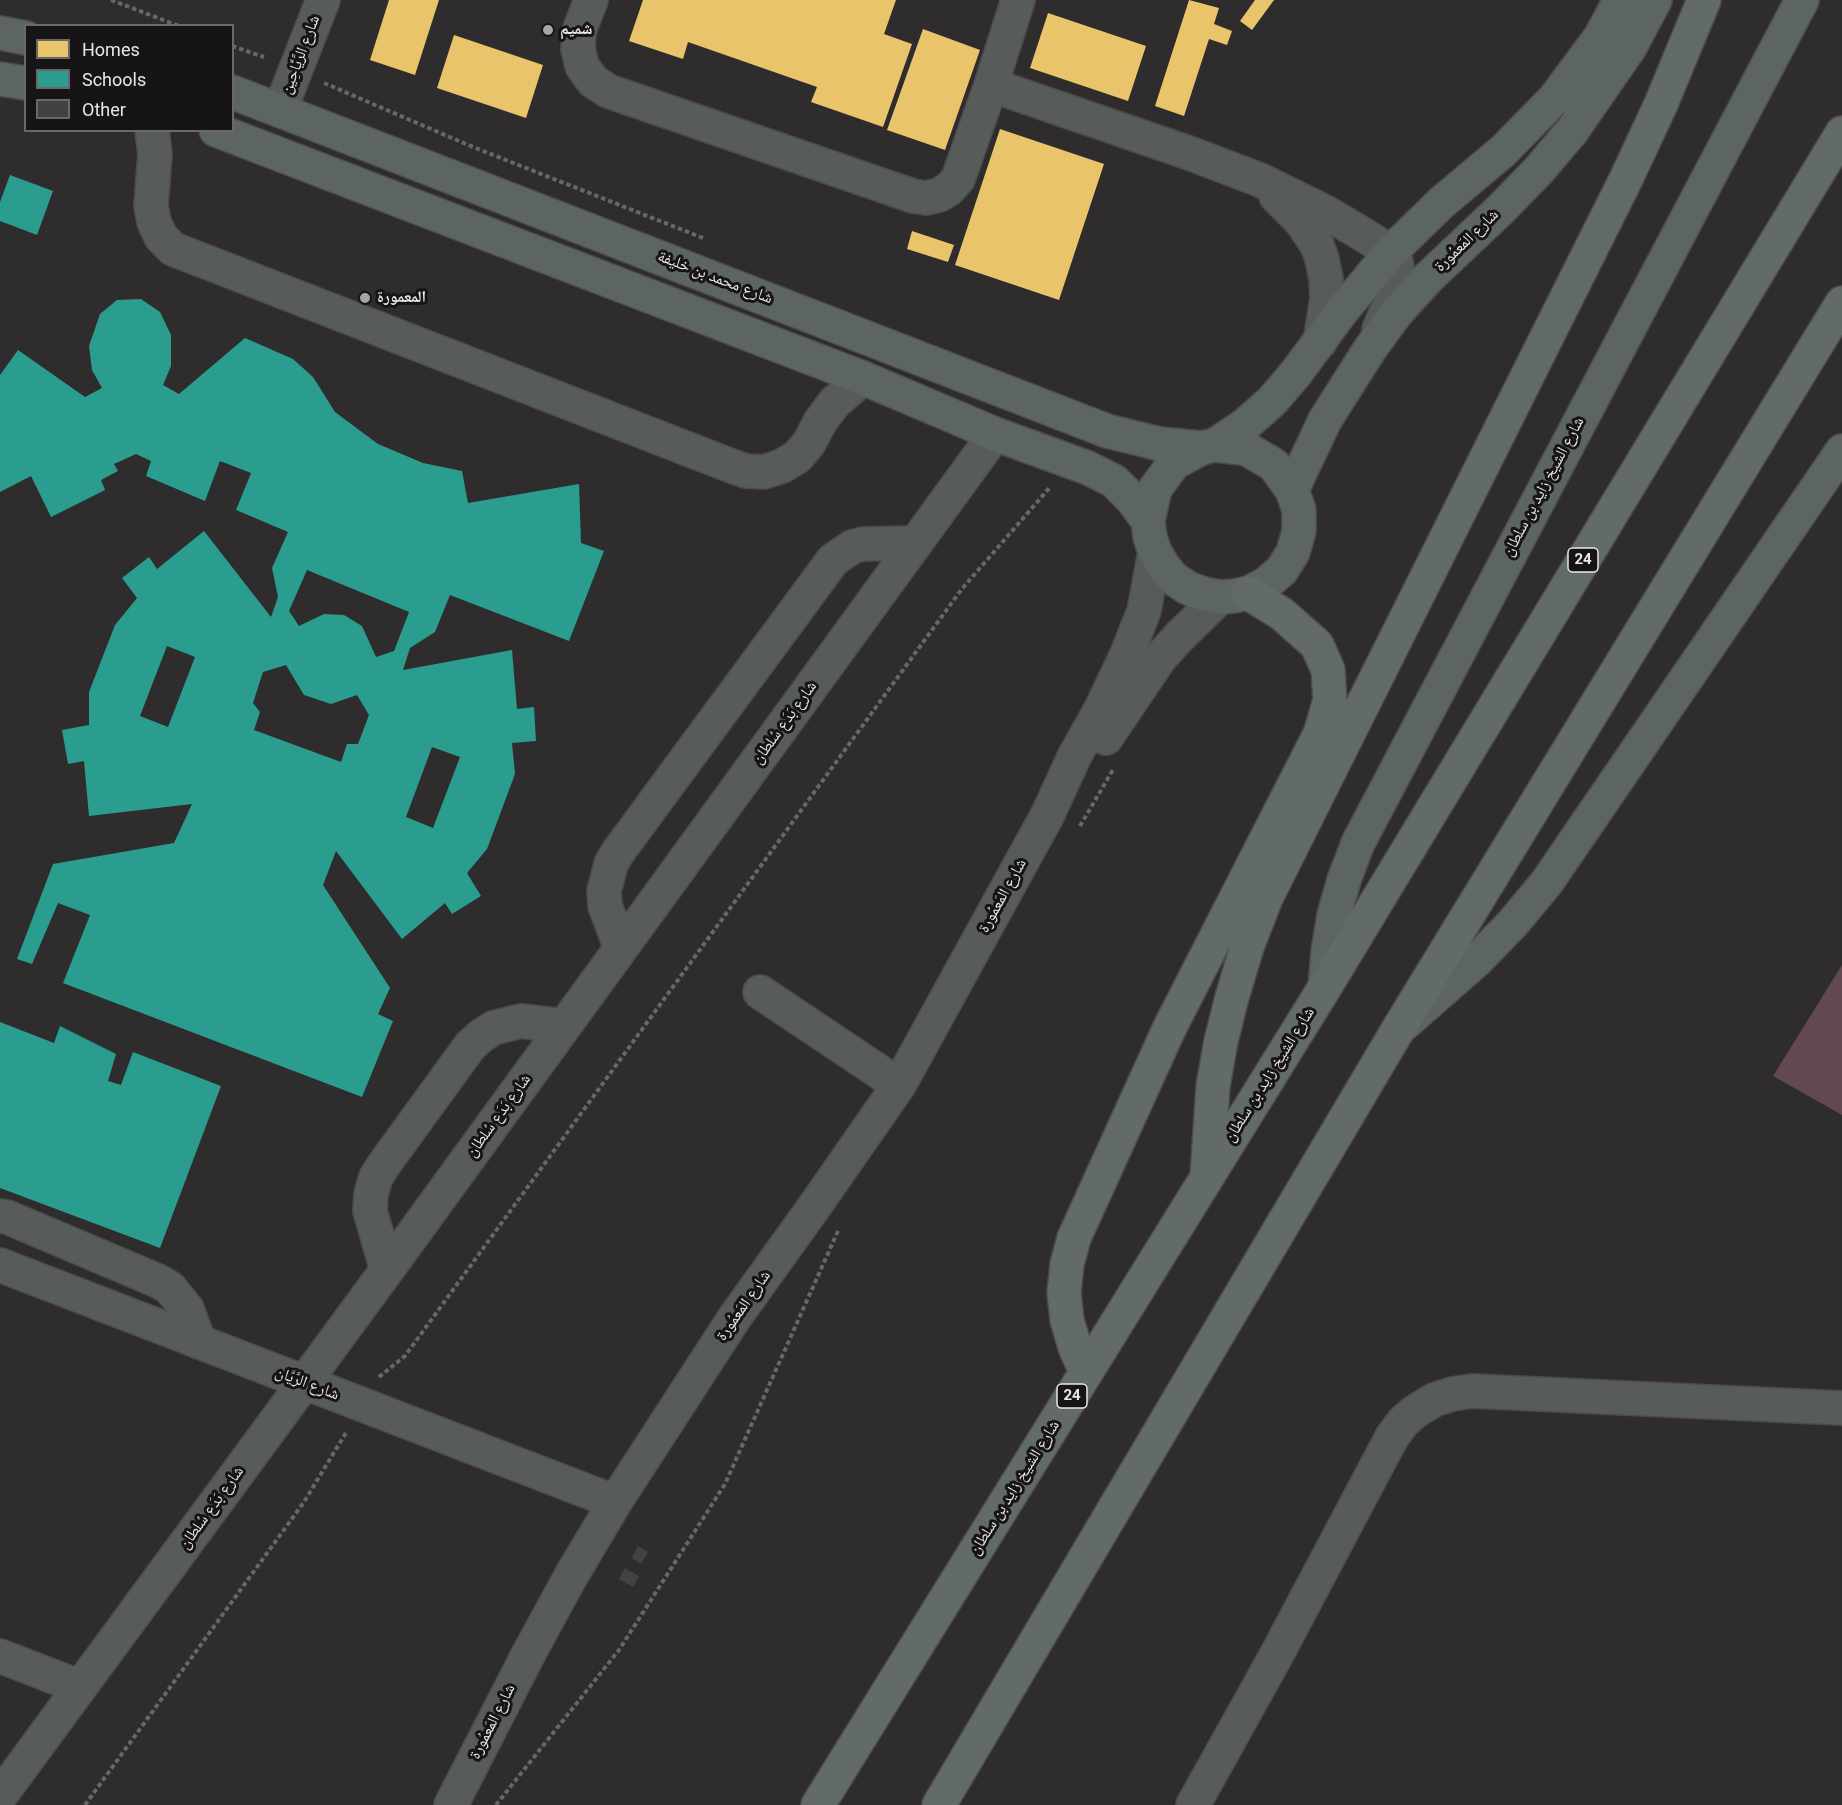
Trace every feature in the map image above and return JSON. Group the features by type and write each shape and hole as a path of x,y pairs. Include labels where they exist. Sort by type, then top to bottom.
{"highway":[{"path":"1207,1178 1213,1086 1221,1041 1247,947 1266,898 1626,179 1661,104 1704,0"},
{"name":"شارع الشيخ زايد بن سلطان","path":"818,1805 1325,987 1842,133"},
{"path":"947,1798 1399,1028 1842,303"},
{"path":"1086,1372 1075,1347 1064,1293 1067,1264 1074,1238 1170,1027 1320,734 1330,700 1328,670 1317,645 1282,614 1234,595"}],"main road":[{"path":"1151,536 1155,489 1174,463 1209,447 1245,425 1272,401 1296,374 1341,312 1391,252 1441,203 1503,151 1555,98 1601,36 1620,0"},
{"name":"شارع المَعمُورة","path":"1292,490 1325,420 1372,345 1428,278 1501,209 1572,132 1630,47 1655,0"},
{"name":"شارع الشيخ زايد بن سلطان","path":"1325,987 1334,915 1358,843 1802,0"},
{"path":"0,33 24,38"},
{"name":"شارع محمد بن خليفة","path":"234,93 1107,431 1160,444 1209,447"},
{"path":"221,132 863,378 995,434 1088,468 1114,481 1132,498 1164,567 1174,579 1203,594 1234,595 1266,584 1282,570 1293,552 1299,531 1299,510 1292,490 1274,465 1247,449 1209,447"},
{"path":"1399,1028 1477,960 1547,882 1842,451"}],"street":[{"name":"شارع الرَّيَّاحِين","path":"280,110 323,0"},
{"path":"591,0 579,31 578,49 582,66 593,81 608,91 913,196 926,198 950,189 958,179 1018,0"},
{"path":"991,85 1192,154 1260,180 1327,213 1391,252 1396,262 1397,283 1372,345"},
{"path":"152,132 155,154 151,206 153,222 161,237 173,249 746,471 764,472 782,466 797,457 809,443 820,422 834,403 863,378"},
{"path":"1260,180 1301,221 1317,245 1326,279 1327,299 1320,342"},
{"name":"شارع بَدَع سُلطان","path":"0,1796 387,1270 995,434"},
{"name":"شارع المَعمُورة","path":"451,1805 529,1653 615,1502 735,1317 899,1085 1048,814 1136,632 1144,611 1151,536"},
{"path":"621,948 605,906 604,891 611,864 618,852 833,561 852,547 863,544 916,543"},
{"name":"شارع المَعمُورة","path":"1048,814 1103,744 1160,658 1179,637 1234,595"},
{"path":"760,992 899,1085"},
{"path":"387,1270 370,1211 371,1194 376,1177 386,1162 470,1047 481,1036 493,1028 521,1021 564,1026"},
{"path":"0,1216 7,1217 170,1288 187,1309 199,1342"},
{"name":"شارع الرَّيَّان","path":"0,1265 615,1502"},
{"path":"1193,1805 1277,1654 1392,1437 1403,1422 1416,1411 1434,1400 1472,1391 1842,1408"},
{"path":"0,1656 80,1687"}],"path":[{"path":"111,0 174,24"},
{"path":"234,46 264,57"},
{"path":"320,81 473,147 706,239"},
{"path":"378,1378 405,1356 961,590 1057,479"},
{"path":"1076,831 1119,760"},
{"path":"496,1805 619,1650 725,1484 840,1226"},
{"path":"85,1805 304,1502 349,1427"}],"shaded area":[{"path":"1842,965 1842,1115 1773,1076"}],"building: Homes":[{"path":"389,0 439,0 415,75 370,60"},
{"path":"643,0 896,0 884,34 912,44 883,127 811,102 817,87 688,42 683,59 629,41"},
{"path":"1189,0 1219,8 1214,24 1232,31 1227,45 1209,39 1184,116 1155,106"},
{"path":"1255,0 1274,0 1252,30 1240,21"},
{"path":"1048,13 1146,46 1128,101 1030,68"},
{"path":"923,29 980,50 945,150 887,130"},
{"path":"454,35 543,65 526,118 437,88"},
{"path":"1000,129 1104,164 1059,300 955,265"},
{"path":"912,231 954,245 948,262 907,249"}],"building: Schools":[{"path":"10,175 53,191 37,235 0,221 0,202"},
{"path":"141,299 160,312 171,335 171,366 163,385 179,394 245,338 293,359 313,377 335,412 378,444 423,463 462,471 468,503 579,484 581,543 604,551 569,641 450,595 435,632 410,648 403,670 512,650 517,709 534,707 536,741 512,743 515,774 487,849 467,873 481,896 452,914 445,903 402,939 336,851 323,885 390,988 378,1014 393,1021 362,1097 63,983 90,915 58,903 32,964 17,959 53,864 174,843 192,804 89,816 84,761 68,764 62,730 89,725 89,692 115,625 137,598 122,578 149,557 157,569 204,531 271,617 278,597 272,568 288,532 236,510 251,473 220,461 205,501 146,476 151,461 136,454 114,464 118,471 101,480 105,490 51,517 31,476 0,492 0,375 18,350 85,397 102,388 92,370 89,346 100,314 117,300","holes":["307,570 409,612 394,651 376,657 362,626 344,615 324,614 299,626 289,611","167,646 195,657 168,727 140,716","286,665 304,695 331,704 357,695 369,715 358,744 347,744 341,762 254,730 260,712 253,703 263,672","432,747 460,757 433,828 406,817"]},
{"path":"0,1022 54,1043 60,1026 116,1054 108,1081 121,1085 133,1052 221,1086 160,1248 0,1188"}],"building: Other":[{"path":"638,1546 648,1552 641,1564 632,1558"},
{"path":"625,1568 639,1576 633,1587 619,1579"}],"place":[{"name":"شميم","path":"548,30"},
{"name":"المعمورة","path":"365,298"}]}
